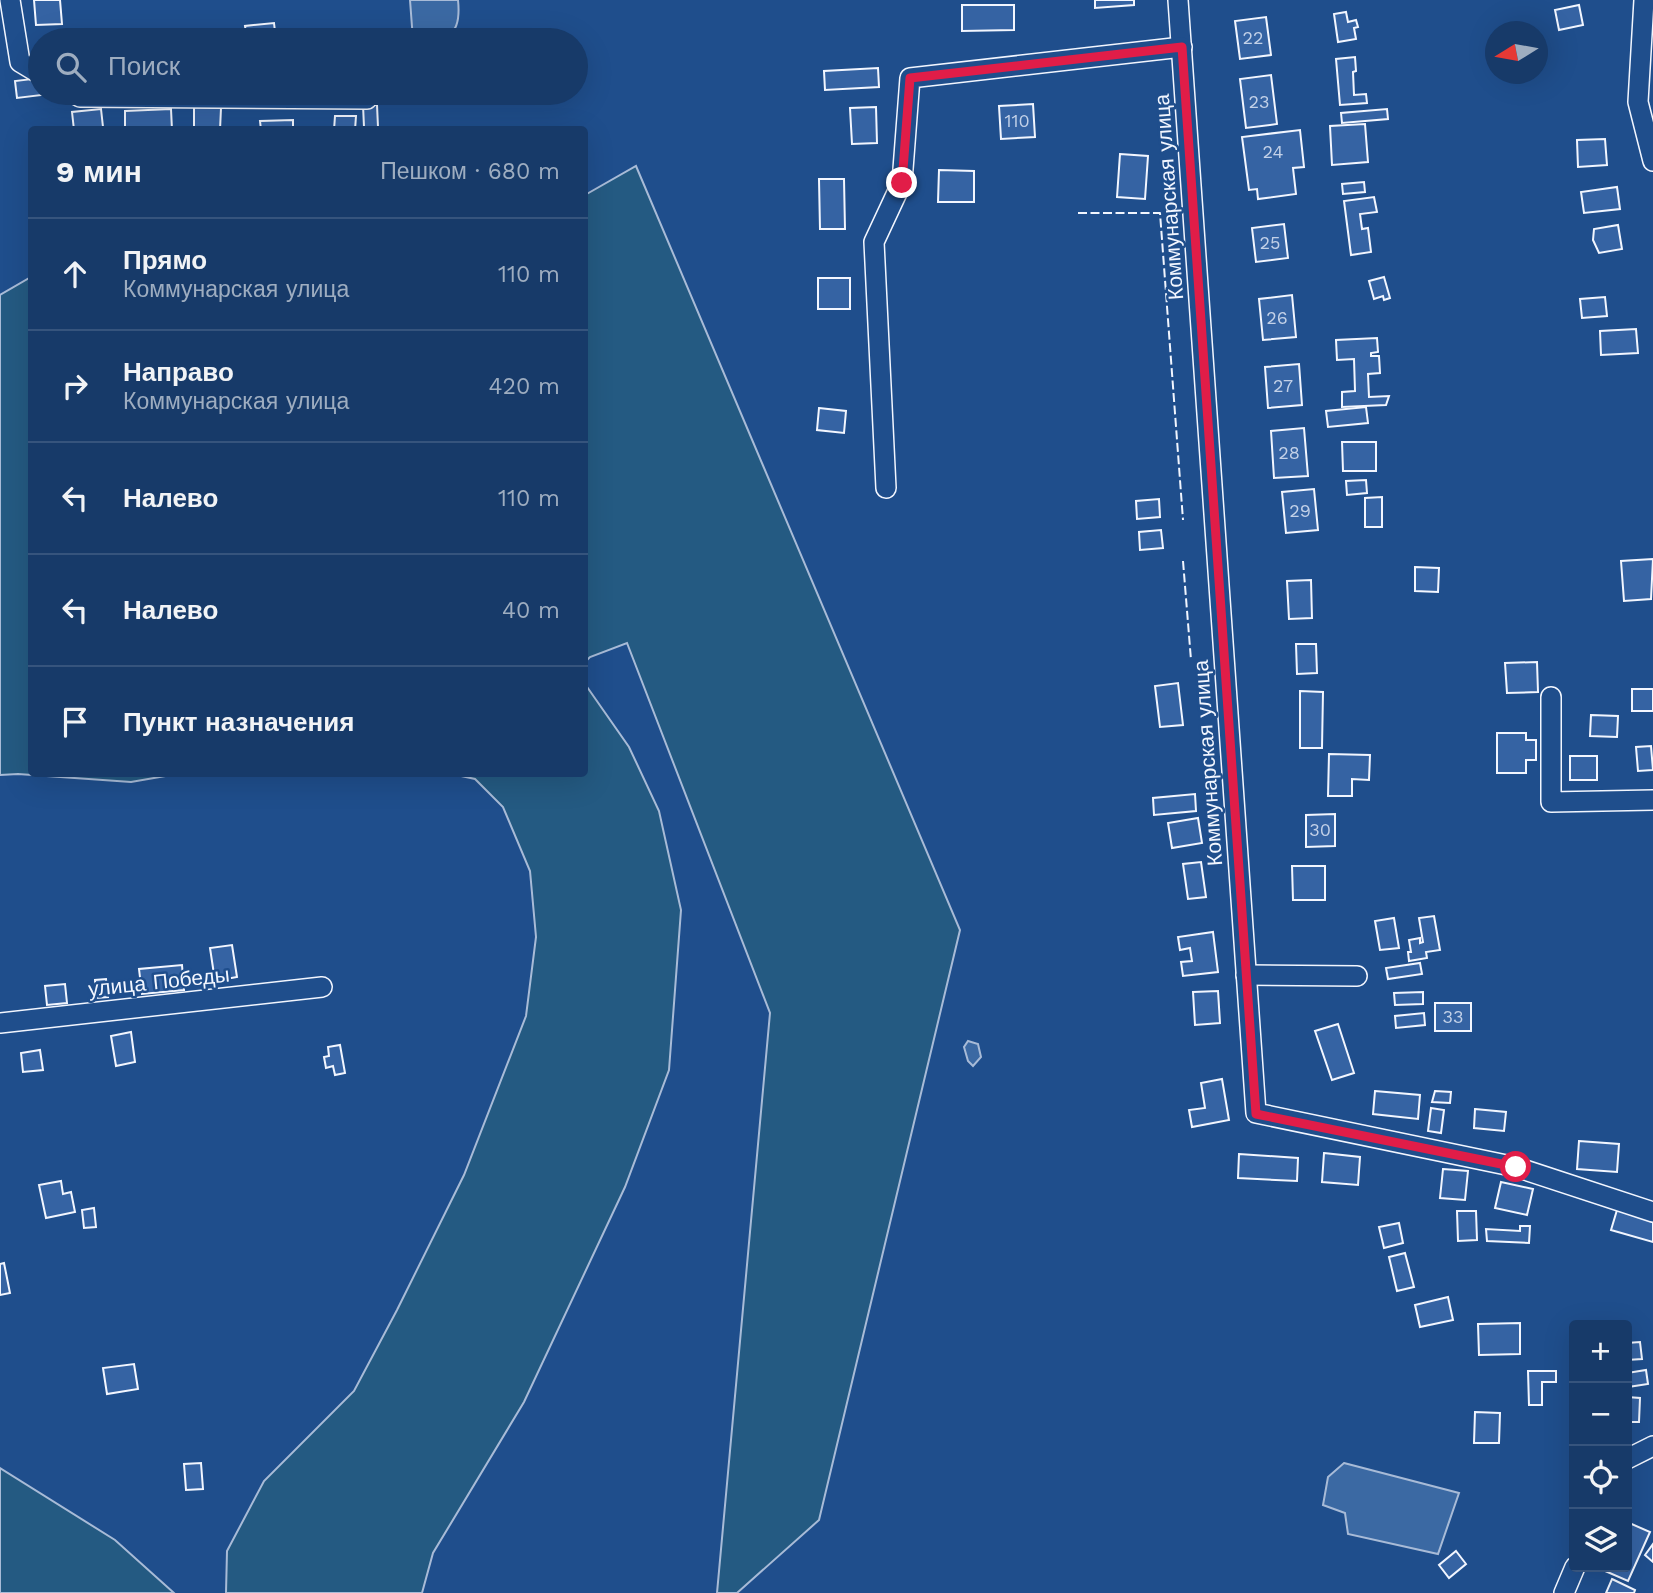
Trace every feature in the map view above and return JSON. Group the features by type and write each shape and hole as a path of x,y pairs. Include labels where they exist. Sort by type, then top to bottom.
{"street":[{"path":"10,0 20,61"},
{"name":"Коммунарская улица","path":"1178,0 1256,1114 1516,1167 1653,1212"},
{"path":"1644,0 1638,103 1653,161"},
{"path":"0,47 28,66"},
{"path":"886,488 874,242 902,183 910,78 1182,47"},
{"path":"1551,697 1551,802 1653,800"},
{"path":"1246,975 1357,976"},
{"name":"улица Победы","path":"0,1023 322,987"},
{"path":"1632,1456 1653,1446"},
{"path":"1564,1593 1573,1572"}],"shaded area":[{"path":"410,0 458,0 459,13 454,28 412,28"},
{"path":"636,166 960,930 819,1520 737,1593 717,1593 770,1013 627,643 588,659 588,193"},
{"path":"28,279 28,775 0,775 0,295"},
{"path":"588,688 629,747 659,811 681,910 669,1070 625,1187 524,1402 433,1553 422,1593 226,1593 227,1551 264,1481 354,1391 397,1310 464,1175 526,1016 536,937 530,871 503,807 475,779 466,777 588,777"},
{"path":"60,777 160,777 131,782"},
{"path":"968,1041 978,1044 981,1057 973,1066 968,1061 964,1047"},
{"path":"1344,1463 1459,1493 1438,1554 1348,1534 1345,1513 1323,1505 1328,1477"},
{"path":"0,1468 115,1540 174,1593 0,1593"}],"building":[{"path":"34,0 60,0 62,24 36,25"},
{"path":"1095,0 1134,0 1134,5 1095,8"},
{"path":"962,5 1014,5 1014,30 962,31"},
{"path":"1579,5 1583,25 1559,30 1555,10"},
{"path":"1346,12 1348,22 1356,20 1356,39 1338,42 1334,14"},
{"path":"1266,17 1271,55 1240,59 1235,21"},
{"path":"274,23 275,28 245,28"},
{"path":"1355,57 1354,95 1366,94 1367,103 1340,105 1336,59"},
{"path":"878,68 879,87 825,90 824,71"},
{"path":"1271,75 1277,124 1246,128 1240,79"},
{"path":"28,79 28,97 17,98 15,81"},
{"path":"1033,104 1035,137 1001,139 999,106"},
{"path":"363,105 377,105 378,126 364,126"},
{"path":"194,107 221,108 220,126 194,126"},
{"path":"876,107 877,143 852,144 850,108"},
{"path":"101,109 103,126 74,126 72,112"},
{"path":"171,109 172,126 125,126 125,111"},
{"path":"1387,109 1388,119 1342,123 1341,113"},
{"path":"335,116 356,116 355,126 334,126"},
{"path":"293,120 293,126 261,126 260,121"},
{"path":"1365,124 1368,162 1332,165 1330,126"},
{"path":"1300,130 1304,167 1293,168 1296,194 1258,199 1257,189 1249,190 1242,137"},
{"path":"1605,139 1607,165 1578,167 1577,140"},
{"path":"1120,154 1148,156 1145,199 1117,197"},
{"path":"939,170 974,171 974,202 938,202"},
{"path":"819,179 844,179 845,229 820,229"},
{"path":"1364,182 1365,192 1343,194 1342,184"},
{"path":"1617,187 1620,209 1584,213 1581,192"},
{"path":"1374,197 1377,212 1360,214 1362,229 1368,228 1371,252 1351,255 1344,201"},
{"path":"1284,224 1288,258 1256,262 1252,228"},
{"path":"1618,225 1622,249 1599,253 1593,240 1594,229"},
{"path":"1384,277 1390,298 1384,300 1383,296 1374,299 1369,281"},
{"path":"818,278 850,278 850,309 818,309"},
{"path":"1292,295 1296,337 1263,340 1259,299"},
{"path":"1605,297 1607,316 1582,318 1580,299"},
{"path":"1636,329 1638,353 1601,355 1600,331"},
{"path":"1377,338 1378,352 1371,353 1371,356 1379,356 1380,373 1368,374 1369,397 1389,396 1386,405 1342,407 1342,392 1355,391 1354,359 1337,360 1336,340"},
{"path":"1299,364 1302,405 1268,408 1265,367"},
{"path":"1366,407 1368,423 1328,427 1326,411"},
{"path":"819,408 846,411 844,433 817,430"},
{"path":"1304,428 1308,476 1274,478 1271,431"},
{"path":"1342,442 1376,442 1376,471 1343,471"},
{"path":"1366,480 1367,493 1347,495 1346,481"},
{"path":"1314,489 1318,530 1286,533 1282,492"},
{"path":"1382,497 1382,527 1365,527 1365,498"},
{"path":"1159,499 1160,517 1137,519 1136,501"},
{"path":"1161,530 1163,548 1140,550 1139,532"},
{"path":"1653,559 1651,599 1624,601 1621,561"},
{"path":"1415,567 1439,568 1438,592 1415,591"},
{"path":"1311,580 1312,618 1289,619 1287,581"},
{"path":"1296,644 1316,644 1317,673 1297,674"},
{"path":"1537,662 1538,692 1507,693 1505,663"},
{"path":"1178,683 1183,725 1160,727 1155,686"},
{"path":"1632,689 1653,689 1653,711 1632,711"},
{"path":"1300,691 1323,692 1322,748 1300,748"},
{"path":"1591,715 1618,716 1617,737 1590,736"},
{"path":"1497,733 1526,733 1526,740 1536,740 1536,760 1526,760 1526,773 1497,773"},
{"path":"1651,746 1653,770 1638,771 1636,747"},
{"path":"1329,754 1370,755 1369,780 1352,779 1352,796 1328,796"},
{"path":"1570,756 1597,756 1597,780 1570,780"},
{"path":"1195,794 1196,811 1154,815 1153,798"},
{"path":"1335,814 1335,846 1306,847 1306,815"},
{"path":"1198,818 1202,843 1172,848 1168,823"},
{"path":"1201,862 1206,897 1188,899 1183,864"},
{"path":"1292,866 1325,866 1325,900 1293,900"},
{"path":"1434,916 1440,950 1426,952 1427,958 1409,961 1409,940 1420,938 1420,943 1423,942 1419,918"},
{"path":"1394,918 1399,948 1380,950 1375,921"},
{"path":"1213,932 1218,972 1183,976 1181,962 1192,961 1190,948 1180,950 1178,937"},
{"path":"232,945 237,977 215,981 210,948"},
{"path":"1420,963 1422,974 1388,979 1386,968"},
{"path":"182,965 184,990 142,994 139,969"},
{"path":"106,979 108,997 96,998 95,980"},
{"path":"65,984 67,1003 47,1005 45,986"},
{"path":"1218,991 1220,1023 1195,1025 1193,992"},
{"path":"1423,992 1423,1004 1395,1005 1394,993"},
{"path":"1435,1003 1471,1003 1471,1031 1435,1031"},
{"path":"1424,1013 1425,1025 1396,1028 1395,1016"},
{"path":"1338,1024 1354,1073 1332,1080 1315,1031"},
{"path":"131,1032 135,1062 116,1066 111,1036"},
{"path":"340,1045 345,1073 335,1075 333,1066 326,1068 324,1057 329,1056 328,1047"},
{"path":"40,1050 43,1070 23,1072 21,1053"},
{"path":"1222,1079 1229,1120 1192,1127 1189,1110 1205,1108 1201,1083"},
{"path":"1375,1091 1420,1095 1418,1119 1373,1114"},
{"path":"1435,1091 1451,1092 1450,1103 1432,1102"},
{"path":"1431,1108 1444,1110 1441,1133 1428,1131"},
{"path":"1475,1109 1506,1112 1504,1131 1474,1128"},
{"path":"1579,1141 1619,1144 1617,1172 1577,1169"},
{"path":"1324,1153 1360,1157 1358,1185 1322,1182"},
{"path":"1239,1154 1298,1158 1297,1181 1238,1178"},
{"path":"1443,1169 1468,1171 1465,1200 1440,1198"},
{"path":"61,1181 63,1194 71,1192 75,1212 46,1218 39,1185"},
{"path":"1501,1182 1533,1189 1527,1215 1495,1208"},
{"path":"94,1208 96,1227 84,1228 82,1210"},
{"path":"1617,1210 1653,1220 1653,1242 1611,1230"},
{"path":"1457,1211 1476,1211 1477,1240 1458,1241"},
{"path":"1399,1223 1403,1243 1384,1248 1379,1227"},
{"path":"1520,1226 1530,1226 1529,1243 1487,1241 1486,1229 1520,1231"},
{"path":"1405,1253 1414,1287 1397,1291 1389,1257"},
{"path":"4,1263 10,1293 0,1295 0,1264"},
{"path":"1448,1297 1453,1320 1420,1327 1415,1305"},
{"path":"1520,1323 1520,1354 1479,1355 1478,1324"},
{"path":"1640,1342 1642,1359 1632,1360 1632,1343"},
{"path":"134,1364 138,1389 107,1394 103,1368"},
{"path":"1646,1370 1648,1384 1632,1386 1632,1372"},
{"path":"1528,1371 1556,1371 1556,1382 1542,1382 1542,1405 1529,1405"},
{"path":"1632,1397 1640,1398 1639,1422 1632,1422"},
{"path":"1475,1412 1500,1413 1499,1443 1474,1443"},
{"path":"201,1463 203,1489 186,1490 184,1464"},
{"path":"1632,1524 1650,1532 1628,1581 1607,1572 1632,1572"},
{"path":"1653,1544 1653,1562 1645,1555"},
{"path":"1456,1551 1466,1564 1449,1578 1439,1565"},
{"path":"1612,1579 1635,1590 1634,1593 1606,1593"}],"fence":[{"path":"1078,213 1160,213 1183,520"},
{"path":"1183,561 1191,660"}],"route":[{"path":"902,183 910,78 1182,47 1256,1114 1516,1167"}]}
